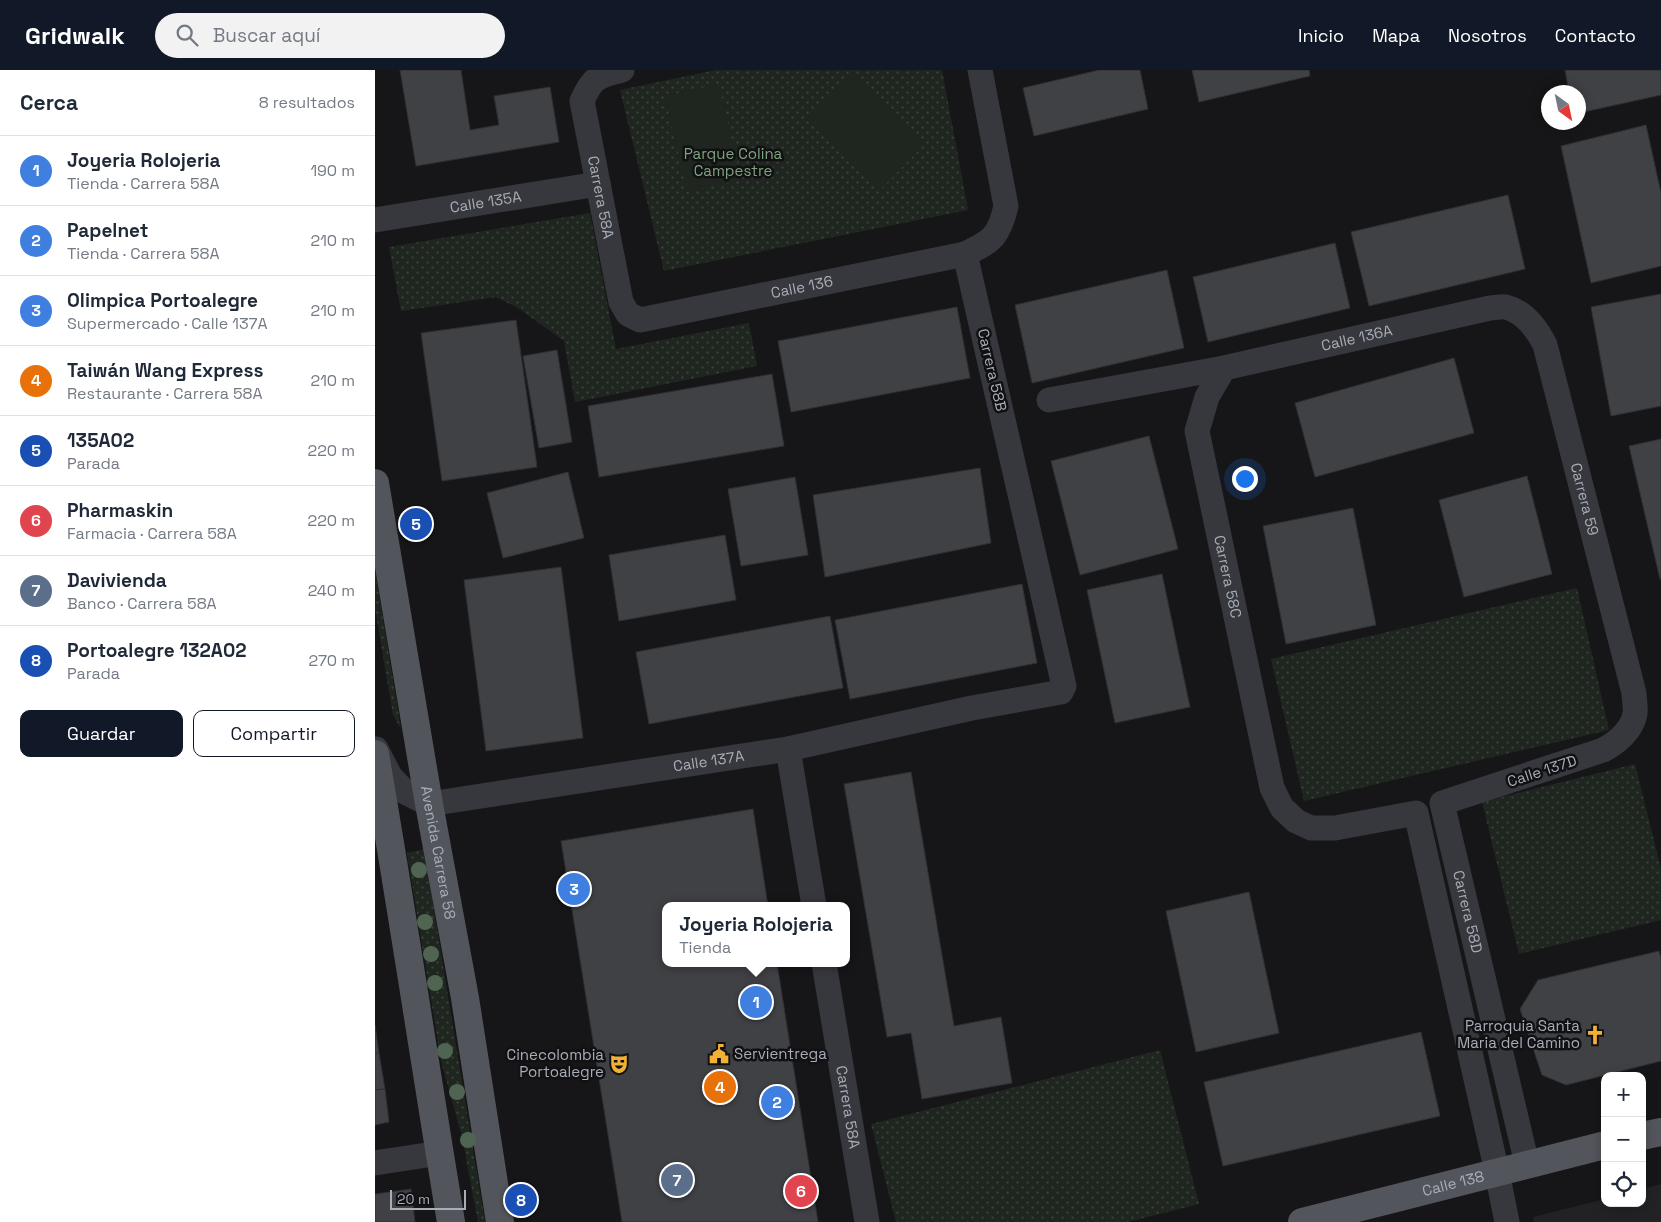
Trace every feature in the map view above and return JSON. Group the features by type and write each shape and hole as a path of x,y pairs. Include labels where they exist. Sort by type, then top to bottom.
{"main road":[{"name":"Avenida Carrera 58","path":"375,483 429,804 465,998 500,1222"},
{"path":"375,754 402,906 451,1222"},
{"path":"1646,1135 1661,1132"},
{"name":"Calle 138","path":"1302,1222 1601,1146"}],"street":[{"path":"965,254 986,244 996,234 1006,206 980,70"},
{"name":"Carrera 58A","path":"600,75 582,102 621,302 629,314 641,320"},
{"name":"Calle 135A","path":"375,220 598,184"},
{"name":"Calle 136","path":"641,320 965,254"},
{"name":"Carrera 58B","path":"965,254 1064,686"},
{"name":"Carrera 59","path":"1490,308 1505,307 1518,313 1529,321 1545,345 1633,693 1635,713 1632,724"},
{"name":"Calle 136A","path":"1049,400 1224,368 1490,308"},
{"name":"Carrera 58C","path":"1224,368 1207,397 1197,431 1272,788 1282,808 1296,821 1311,828 1335,828 1416,813"},
{"name":"Calle 137A","path":"429,804 788,749 972,708 1061,692 1064,686"},
{"name":"Calle 137D","path":"1442,803 1603,750 1617,743 1632,724"},
{"path":"375,747 391,776 405,792 429,804"},
{"path":"788,749 813,902"},
{"name":"Carrera 58D","path":"1442,803 1527,1164"},
{"name":"Carrera 58D","path":"1416,813 1465,1026 1507,1222"},
{"name":"Carrera 58A","path":"825,967 867,1222"},
{"path":"1465,1026 1493,1020"},
{"path":"375,1163 440,1153"}],"shaded area":[{"path":"1661,1184 1661,1222 1534,1222 1533,1217 1601,1200 1601,1207 1646,1207 1646,1188"}],"green space":[{"name":"Parque Colina Campestre","path":"716,70 942,70 968,210 664,271 620,90"},
{"path":"853,72 926,143 880,190 807,120"},
{"path":"719,84 741,180 687,192 665,96"},
{"path":"590,213 616,349 749,323 757,366 575,402 564,341 518,308 496,297 401,311 389,247"},
{"path":"375,570 401,729 393,715 375,609"},
{"path":"1577,588 1609,730 1304,801 1271,659"},
{"path":"1635,764 1661,869 1661,920 1519,954 1482,802"},
{"path":"424,849 485,1222 478,1222 462,1137 441,1061 407,853"},
{"path":"1160,1050 1199,1204 1128,1222 896,1222 871,1124"}],"building":[{"path":"400,70 461,70 470,130 499,125 494,96 550,87 559,142 416,166"},
{"path":"1099,70 1140,70 1148,109 1034,136 1023,88"},
{"path":"1192,70 1309,70 1310,76 1199,102"},
{"path":"1565,70 1661,70 1661,95 1586,111 1586,85 1568,85"},
{"path":"1646,125 1661,193 1661,266 1591,283 1561,146"},
{"path":"1508,195 1525,269 1369,306 1351,232"},
{"path":"1335,243 1350,308 1208,342 1193,277"},
{"path":"1167,270 1184,348 1032,383 1015,305"},
{"path":"1661,294 1661,406 1611,416 1591,307"},
{"path":"957,307 970,378 791,412 778,341"},
{"path":"516,320 537,467 442,481 421,333"},
{"path":"557,350 572,442 539,448 523,356"},
{"path":"1454,358 1474,433 1315,477 1295,403"},
{"path":"772,374 784,446 599,477 588,406"},
{"path":"1149,436 1178,549 1080,575 1051,461"},
{"path":"1661,439 1661,579 1660,579 1629,446"},
{"path":"980,468 991,543 825,577 813,495"},
{"path":"568,472 584,538 503,558 487,493"},
{"path":"1527,476 1552,574 1464,597 1439,500"},
{"path":"795,477 808,555 741,566 728,489"},
{"path":"1353,508 1376,625 1286,644 1263,526"},
{"path":"725,535 736,600 619,621 609,555"},
{"path":"561,567 583,738 486,751 464,580"},
{"path":"1162,574 1190,707 1115,723 1087,590"},
{"path":"1022,584 1037,663 850,699 835,620"},
{"path":"830,616 843,688 649,724 636,652"},
{"path":"911,772 954,1026 1001,1017 1012,1083 922,1099 911,1033 887,1037 844,784"},
{"path":"753,809 767,902 662,902 662,967 778,967 818,1222 622,1222 561,841"},
{"path":"1249,892 1279,1033 1196,1052 1166,911"},
{"name":"Parroquia Santa Maria del Camino","path":"1659,951 1661,959 1661,1061 1617,1072 1601,1072 1601,1076 1566,1085 1542,1075 1520,1009 1538,980"},
{"path":"375,1025 379,1053 375,1054"},
{"path":"1421,1032 1440,1116 1223,1166 1204,1082"},
{"path":"379,1053 385,1089 375,1090 375,1054"},
{"path":"385,1089 389,1122 375,1125 375,1090"},
{"path":"411,1189 415,1222 375,1222 375,1194"}],"place":[{"name":"135A02","path":"416,524"},
{"name":"Olimpica Portoalegre","path":"574,889"},
{"name":"Joyeria Rolojeria","path":"756,1002"},
{"name":"Parroquia Santa Maria del Camino","path":"1595,1035"},
{"name":"Servientrega","path":"719,1054"},
{"name":"Cinecolombia Portoalegre","path":"619,1064"},
{"name":"Taiwán Wang Express","path":"720,1087"},
{"name":"Papelnet","path":"777,1102"},
{"name":"Davivienda","path":"677,1180"},
{"name":"Pharmaskin","path":"801,1191"},
{"name":"Portoalegre 132A02","path":"521,1200"}]}
